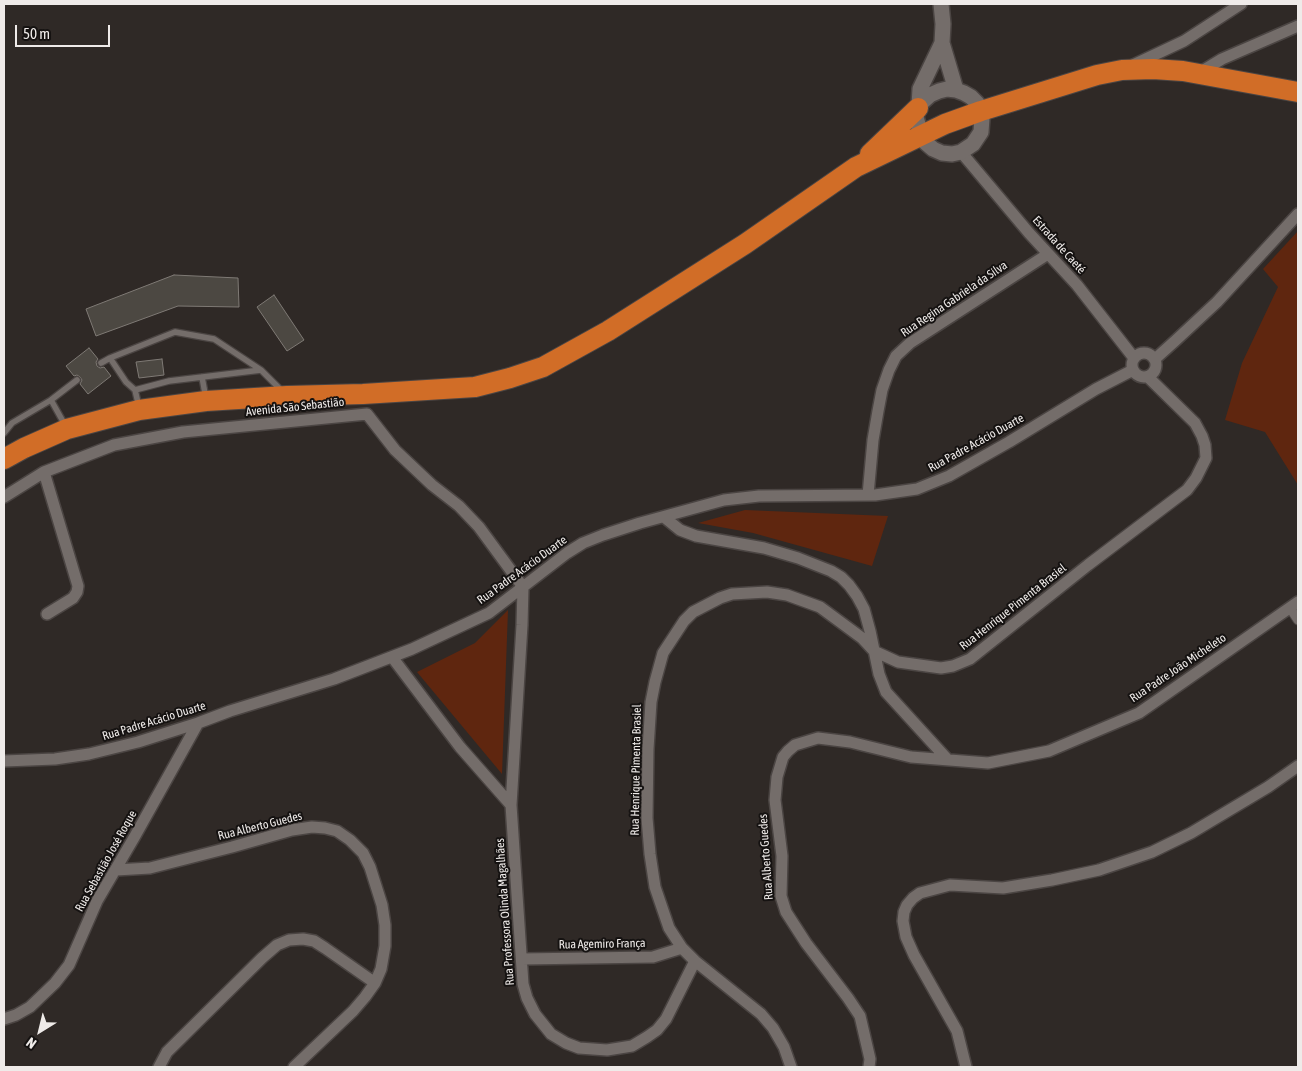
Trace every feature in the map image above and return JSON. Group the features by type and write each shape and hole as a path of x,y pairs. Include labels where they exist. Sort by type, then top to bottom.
{"highway":[{"path":"4,459 68,429 139,410 206,401 475,387 542,367 608,331 745,244 856,167 945,124 980,111 1097,75 1122,70 1154,69 1183,71 1298,92"},
{"path":"856,167 918,107"}],"street":[{"path":"941,4 942,43 956,90"},
{"path":"1122,70 1184,41 1241,4"},
{"path":"1198,74 1222,59 1298,26"},
{"path":"918,107 939,91 947,89 964,93 977,103 982,125 981,132 973,144 961,152 952,154 942,153 933,149 920,135 916,117 920,89 942,43"},
{"name":"Estrada de Caeté","path":"961,152 1023,226 1076,285 1134,358"},
{"path":"1154,359 1217,302 1298,214"},
{"name":"Rua Regina Gabriela da Silva","path":"868,495 882,390 886,376 896,356 910,343 1048,254"},
{"path":"1144,353 1154,359 1156,369 1148,377 1138,376 1133,370 1132,362 1137,355 1144,353"},
{"name":"Rua Padre Acácio Duarte","path":"4,761 55,759 89,754 138,742 334,679 392,657 489,613 583,543 603,535 724,500 759,496 868,495 917,489 948,476 1096,389 1133,370"},
{"name":"Rua Henrique Pimenta Brasiel","path":"791,1067 784,1047 773,1028 761,1014 695,961 682,948 669,928 655,887 647,818 651,702 658,667 663,653 684,621 693,612 732,594 767,592 787,595 820,607 862,638 874,651 898,662 935,667 953,666 970,659 1088,565 1187,490 1196,478 1206,458 1206,445 1202,436 1194,423 1148,377"},
{"path":"362,394 367,414 395,450 432,485 459,506 478,527 523,588"},
{"name":"Avenida São Sebastião","path":"4,497 44,472 114,445 183,432 367,414"},
{"path":"44,472 78,586 73,598 47,614"},
{"path":"664,517 680,530 696,536 764,548 798,558 841,577 858,596 864,609 879,674 886,692 948,760"},
{"name":"Rua Professora Olinda Magalhães","path":"523,588 511,805 523,984 535,1014 551,1034 578,1048 607,1050 632,1046 657,1030 666,1018 695,961"},
{"path":"1294,605 1298,620"},
{"name":"Rua Padre João Micheleto","path":"912,757 988,763 1049,751 1139,713 1294,605"},
{"path":"392,657 460,747 511,805"},
{"name":"Rua Sebastião José Roque","path":"4,1019 30,1007 55,983 70,965 97,901 198,723"},
{"name":"Rua Alberto Guedes","path":"869,1067 870,1060 860,1016 806,944 786,912 781,896 782,856 776,800 777,777 783,758 788,751 796,745 818,738 850,742 912,757"},
{"path":"966,1067 957,1031 914,955 906,936 903,921 904,912 913,898 920,893 950,885 1003,888 1052,880 1099,870 1152,852 1191,833 1268,787 1298,766"},
{"name":"Rua Alberto Guedes","path":"116,870 150,868 292,830 312,827 337,831 350,840 362,853 370,867 382,905 385,925 385,946 381,970 375,983 353,1011 294,1067"},
{"path":"159,1067 167,1052 262,958 277,946 289,940 314,941 375,983"},
{"name":"Rua Agemiro França","path":"522,959 653,956 682,948"}],"lane":[{"path":"101,363 175,332 214,339 261,370 287,396"},
{"path":"110,358 126,382 135,390 139,410"},
{"path":"135,390 169,381 261,370"},
{"path":"202,377 206,401"},
{"path":"4,433 12,423 51,400 77,380"},
{"path":"51,400 68,429"}],"shaded area":[{"path":"1298,231 1298,485 1265,432 1225,420 1242,363 1278,287 1263,269"},
{"path":"745,510 888,516 872,566 753,533 698,523"},
{"path":"508,610 502,774 417,672 475,643"}],"building":[{"path":"174,275 238,278 239,307 178,306 96,336 86,309"},
{"path":"274,295 304,340 287,351 257,307"},
{"path":"89,348 98,359 96,362 97,366 100,368 104,367 111,376 88,394 80,384 82,380 80,377 74,376 66,366"},
{"path":"162,359 164,375 139,378 136,362"}]}
